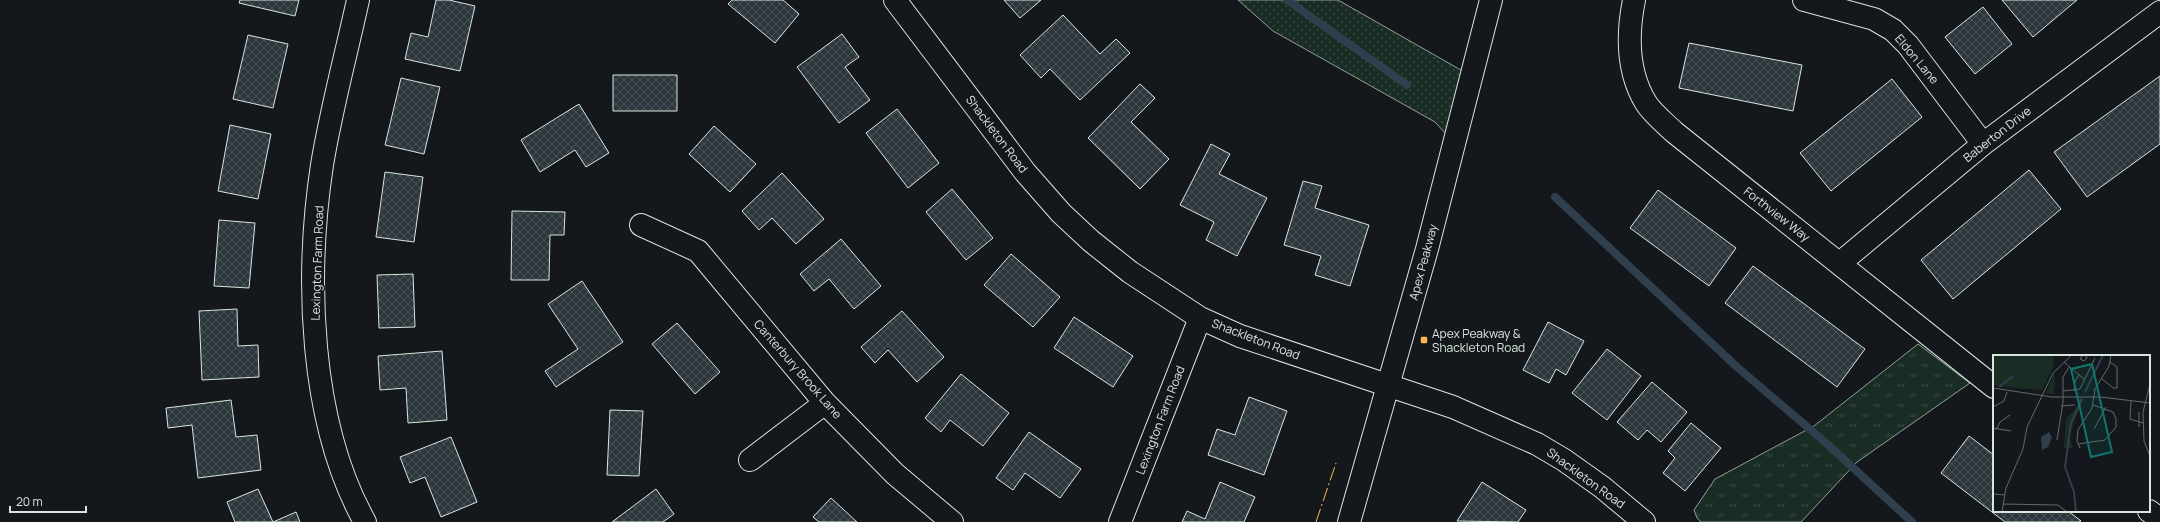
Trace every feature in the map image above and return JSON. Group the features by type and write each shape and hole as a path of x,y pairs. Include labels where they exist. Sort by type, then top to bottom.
{"street":[{"name":"Lexington Farm Road","path":"358,0 322,166 316,226 314,275 319,375 327,419 338,462 354,503 365,522"},
{"name":"Shackleton Road","path":"895,0 1025,172 1061,213 1091,241 1130,272 1200,318 1240,336 1388,386 1453,406 1537,444 1564,460 1602,487 1644,522"},
{"name":"Apex Peakway","path":"1348,522 1429,241 1491,0"},
{"name":"Forthview Way","path":"1634,0 1631,18 1630,54 1636,81 1647,104 1674,132 1993,386"},
{"name":"Eldon Lane","path":"1804,0 1874,19 1892,30 1908,45 1983,144"},
{"name":"Baberton Drive","path":"1840,263 1983,144 2160,12"},
{"name":"Canterbury Brook Lane","path":"641,225 698,251 825,403 895,474 952,522"},
{"name":"Lexington Farm Road","path":"1120,522 1200,318"},
{"path":"750,460 825,403"},
{"path":"2150,511 2160,519"}],"green space":[{"path":"1238,0 1338,0 1466,73 1446,134 1435,122 1273,31"},
{"path":"1918,344 1970,383 1857,462 1801,522 1701,522 1697,518 1694,510 1715,479 1814,426"}],"building":[{"path":"240,0 299,0 295,16 239,3"},
{"path":"436,0 449,0 475,6 460,71 405,59 411,33 428,37"},
{"path":"732,0 783,0 799,14 775,43 728,4"},
{"path":"1004,0 1041,0 1020,18"},
{"path":"2002,0 2077,0 2033,37"},
{"path":"1983,7 2012,44 1975,74 1945,37"},
{"path":"1063,15 1100,54 1116,39 1130,53 1080,100 1050,69 1041,78 1020,55"},
{"path":"842,34 859,57 845,67 870,100 839,123 797,67"},
{"path":"248,35 288,44 273,108 233,99"},
{"path":"1689,43 1802,65 1793,111 1679,88"},
{"path":"613,75 677,75 677,111 613,111"},
{"path":"2160,76 2160,144 2087,197 2054,152"},
{"path":"401,78 440,87 424,154 385,145"},
{"path":"1892,79 1922,117 1831,191 1800,153"},
{"path":"1140,84 1155,98 1131,122 1169,159 1140,189 1088,138"},
{"path":"579,104 609,153 586,167 575,150 540,172 521,140"},
{"path":"897,109 939,163 908,188 866,133"},
{"path":"230,125 271,134 258,199 218,191"},
{"path":"714,126 756,164 730,192 689,154"},
{"path":"1211,144 1230,154 1219,174 1267,198 1237,256 1206,240 1214,222 1180,205"},
{"path":"2029,170 2061,209 1953,299 1921,260"},
{"path":"385,172 423,177 414,242 376,237"},
{"path":"782,173 824,219 796,244 772,218 759,230 742,211"},
{"path":"1303,181 1322,186 1315,208 1369,225 1350,286 1315,275 1321,256 1284,245"},
{"path":"952,189 993,238 966,260 926,212"},
{"path":"1658,190 1736,248 1709,286 1630,228"},
{"path":"512,211 565,212 564,235 550,235 549,280 511,280"},
{"path":"219,220 255,223 249,288 214,286"},
{"path":"841,239 881,286 854,309 829,279 814,291 800,274"},
{"path":"1011,254 1060,297 1033,327 984,285"},
{"path":"1753,266 1865,349 1837,387 1725,303"},
{"path":"413,274 415,327 379,328 377,275"},
{"path":"582,281 623,342 556,387 545,371 578,349 548,304"},
{"path":"237,309 238,346 258,345 259,377 202,380 199,311"},
{"path":"902,311 944,357 917,382 888,350 875,363 861,347"},
{"path":"1074,317 1133,356 1113,387 1054,348"},
{"path":"1548,322 1584,341 1566,375 1556,369 1549,383 1523,370"},
{"path":"677,323 720,372 695,394 652,344"},
{"path":"1607,349 1641,376 1607,420 1572,393"},
{"path":"442,351 447,420 408,423 406,388 380,390 378,356"},
{"path":"961,374 1009,413 983,446 950,420 941,432 925,418"},
{"path":"1652,382 1687,412 1661,442 1647,430 1638,440 1617,422"},
{"path":"1249,397 1287,411 1264,475 1208,455 1217,429 1235,435"},
{"path":"231,400 236,437 257,435 261,470 198,478 192,425 168,428 166,408"},
{"path":"610,410 643,411 639,476 607,475"},
{"path":"1691,423 1721,448 1685,491 1663,473 1675,458 1668,451"},
{"path":"1029,432 1081,469 1060,498 1025,473 1013,490 996,478"},
{"path":"1969,436 1993,454 1993,512 2069,512 2081,521 2005,522 1941,473"},
{"path":"451,437 477,502 441,517 425,477 410,483 400,457"},
{"path":"1220,482 1255,497 1244,522 1182,522 1187,511 1205,519"},
{"path":"1482,482 1526,510 1518,522 1457,521"},
{"path":"258,489 273,522 235,522 227,502"},
{"path":"656,489 674,514 663,522 612,522"},
{"path":"831,498 857,522 819,522 813,517"},
{"path":"296,512 300,522 273,522"}],"waterway":[{"path":"1287,0 1407,85"},
{"path":"1555,197 1737,367 1825,442 1912,522"}],"power":[{"path":"1316,522 1336,463"}],"place":[{"name":"Apex Peakway & Shackleton Road","path":"1424,340"}]}
